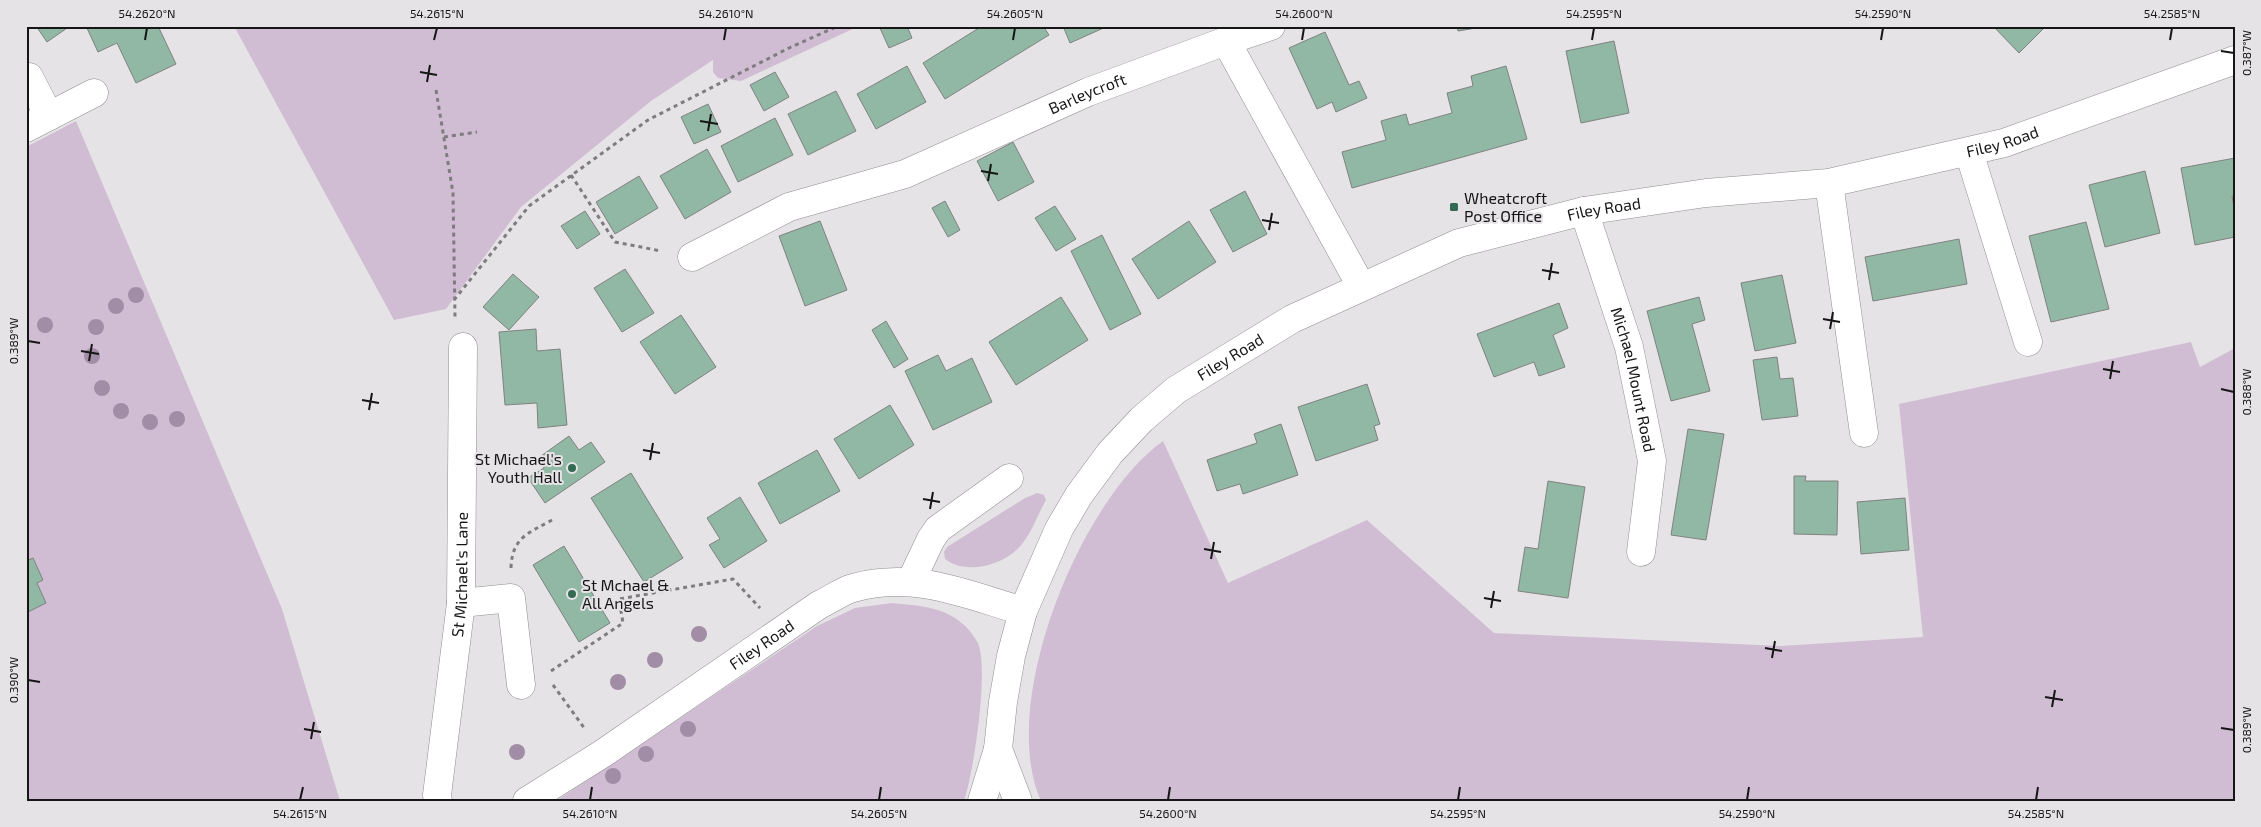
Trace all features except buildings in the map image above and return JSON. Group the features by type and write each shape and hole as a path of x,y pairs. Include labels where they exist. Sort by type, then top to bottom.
{"street":[{"name":"Barleycroft","path":"692,257 789,206 905,174 1088,92 1271,26"},
{"path":"1226,41 1361,286"},
{"name":"Filey Road","path":"982,801 998,749 1008,674 1023,611 1059,529 1079,495 1110,453 1142,419 1176,390 1292,319 1459,243 1584,211 1706,193 1829,183 1969,152 2004,143 2235,60"},
{"path":"29,77 38,122 94,93"},
{"path":"1969,152 2028,342"},
{"path":"1829,183 1864,433"},
{"name":"Michael Mount Road","path":"1584,211 1629,347 1652,461 1641,552"},
{"name":"St Michael's Lane","path":"438,801 437,795 461,603 464,347"},
{"path":"911,581 931,539 938,529 1008,478"},
{"name":"Filey Road","path":"527,801 602,754 819,606 852,588 911,581 944,587 1023,611"},
{"path":"461,603 511,598 521,685"},
{"name":"Filey Road","path":"998,749 1018,801"}],"path":[{"path":"454,300 529,206 648,120 789,48 838,26"},
{"path":"436,90 453,193 456,338 464,347"},
{"path":"444,137 476,132"},
{"path":"571,175 614,242 692,257"},
{"path":"511,598 511,559 518,540 552,520"},
{"path":"521,685 546,674 623,624 619,599 733,579 781,632"},
{"path":"546,674 602,754"}],"shaded area":[{"path":"234,26 859,26 741,81 718,78 713,72 713,60 651,101 521,207 446,309 394,320"},
{"path":"76,121 282,609 340,801 26,801 26,147"},
{"path":"2191,342 2200,367 2235,348 2235,801 1041,801 1030,760 1030,712 1038,660 1054,607 1076,555 1103,508 1132,469 1163,441 1228,583 1367,520 1494,633 1781,646 1923,637 1899,404"},
{"path":"1037,493 1044,495 1046,500 1029,534 1022,544 1006,558 986,566 975,567 964,567 945,559 944,552 947,547 1025,498"},
{"path":"892,603 921,606 948,614 966,627 979,646 982,678 979,723 972,768 964,801 556,801 817,626 855,608"}],"place":[{"name":"Wheatcroft Post Office","path":"1454,207"},
{"name":"St Michael's Youth Hall","path":"572,468"},
{"name":"St Mchael & All Angels","path":"572,594"}]}
